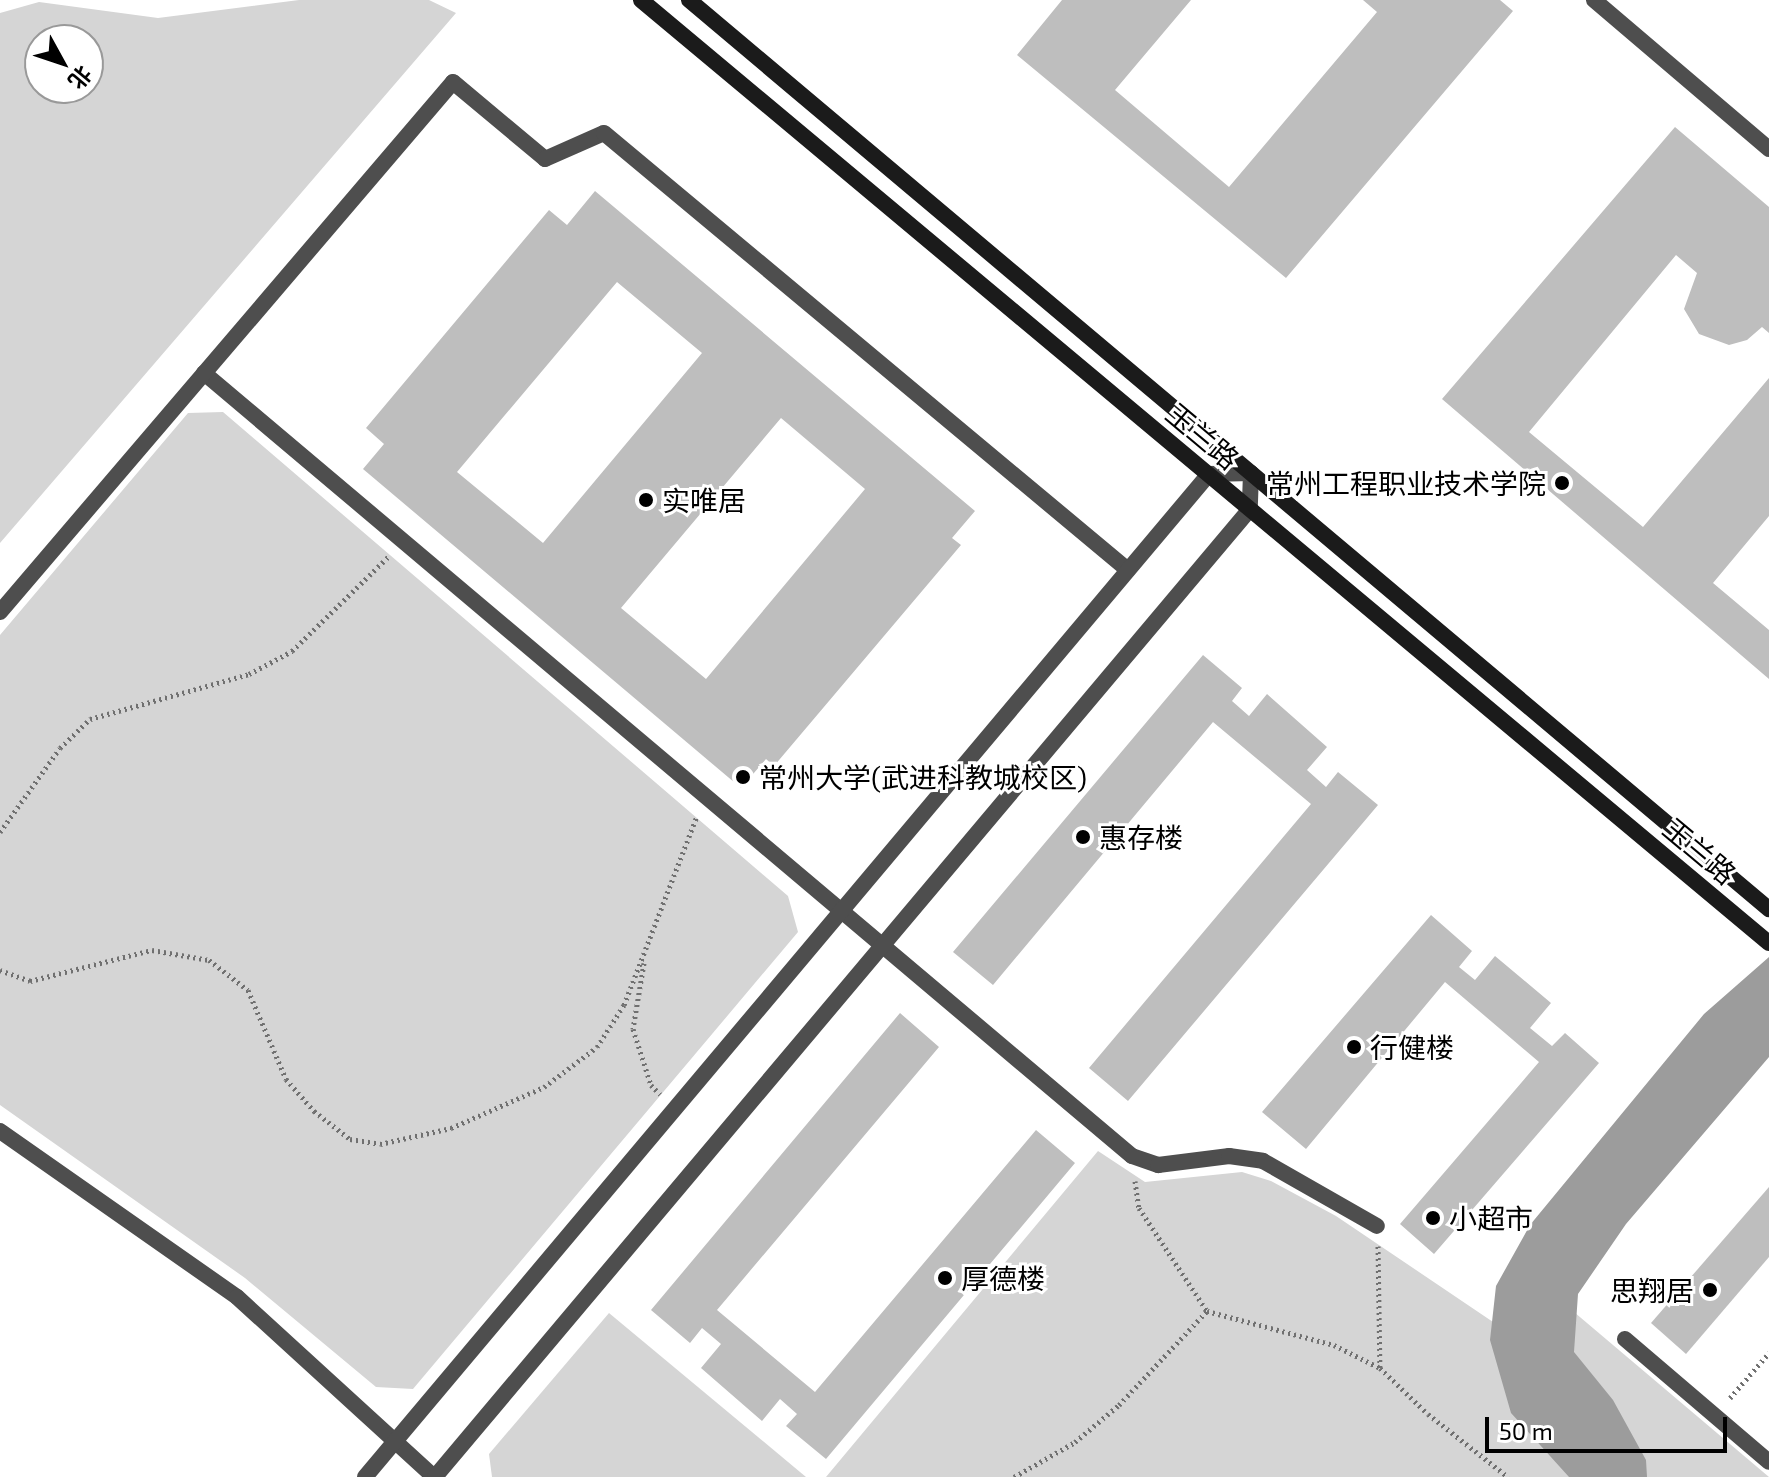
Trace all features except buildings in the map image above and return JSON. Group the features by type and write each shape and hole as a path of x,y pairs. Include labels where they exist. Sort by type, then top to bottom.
{"street":[{"name":"玉兰路","path":"641,0 1766,940"},
{"name":"玉兰路","path":"689,0 1769,909"}],"lane":[{"path":"1594,0 1769,149"},
{"path":"0,612 453,82 545,159 604,133 1128,570"},
{"path":"204,373 1132,1156 1158,1165 1229,1156 1263,1161 1377,1226"},
{"path":"0,1131 237,1297 396,1440 435,1477 1250,509 1251,473 1209,474 838,911 673,1109 396,1440 365,1477"},
{"path":"1625,1339 1769,1462"}],"path":[{"path":"0,832 60,748 90,719 249,674 292,651 403,541"},
{"path":"0,970 30,981 152,950 209,960 248,990 286,1079 314,1111 350,1139 380,1144 451,1128 544,1087 597,1047 624,1005 704,797"},
{"path":"646,950 633,1029 651,1085 673,1109"},
{"path":"1132,1156 1139,1208 1207,1311 1334,1345 1380,1368 1428,1414 1508,1477"},
{"path":"1377,1226 1380,1368"},
{"path":"1014,1477 1075,1442 1119,1405 1207,1311"},
{"path":"1715,1416 1769,1353"}],"shaded area":[{"path":"299,0 429,0 456,13 0,543 0,13 39,2 158,18"},
{"path":"223,412 788,896 798,932 413,1389 376,1387 245,1278 0,1105 0,635 188,413"},
{"path":"1769,957 1769,1057 1626,1224 1578,1294 1574,1352 1613,1400 1646,1460 1647,1477 1569,1477 1511,1413 1490,1340 1496,1286 1530,1225 1704,1014"},
{"path":"1098,1151 1145,1182 1242,1172 1271,1181 1336,1216 1539,1353 1574,1312 1769,1477 826,1477"},
{"path":"609,1313 806,1477 492,1477 489,1454"}],"place":[{"name":"常州工程职业技术学院","path":"1562,483"},
{"name":"实唯居","path":"646,500"},
{"name":"常州大学(武进科教城校区)","path":"743,777"},
{"name":"惠存楼","path":"1083,837"},
{"name":"行健楼","path":"1354,1047"},
{"name":"小超市","path":"1433,1218"},
{"name":"厚德楼","path":"945,1278"},
{"name":"思翔居","path":"1710,1290"}]}
